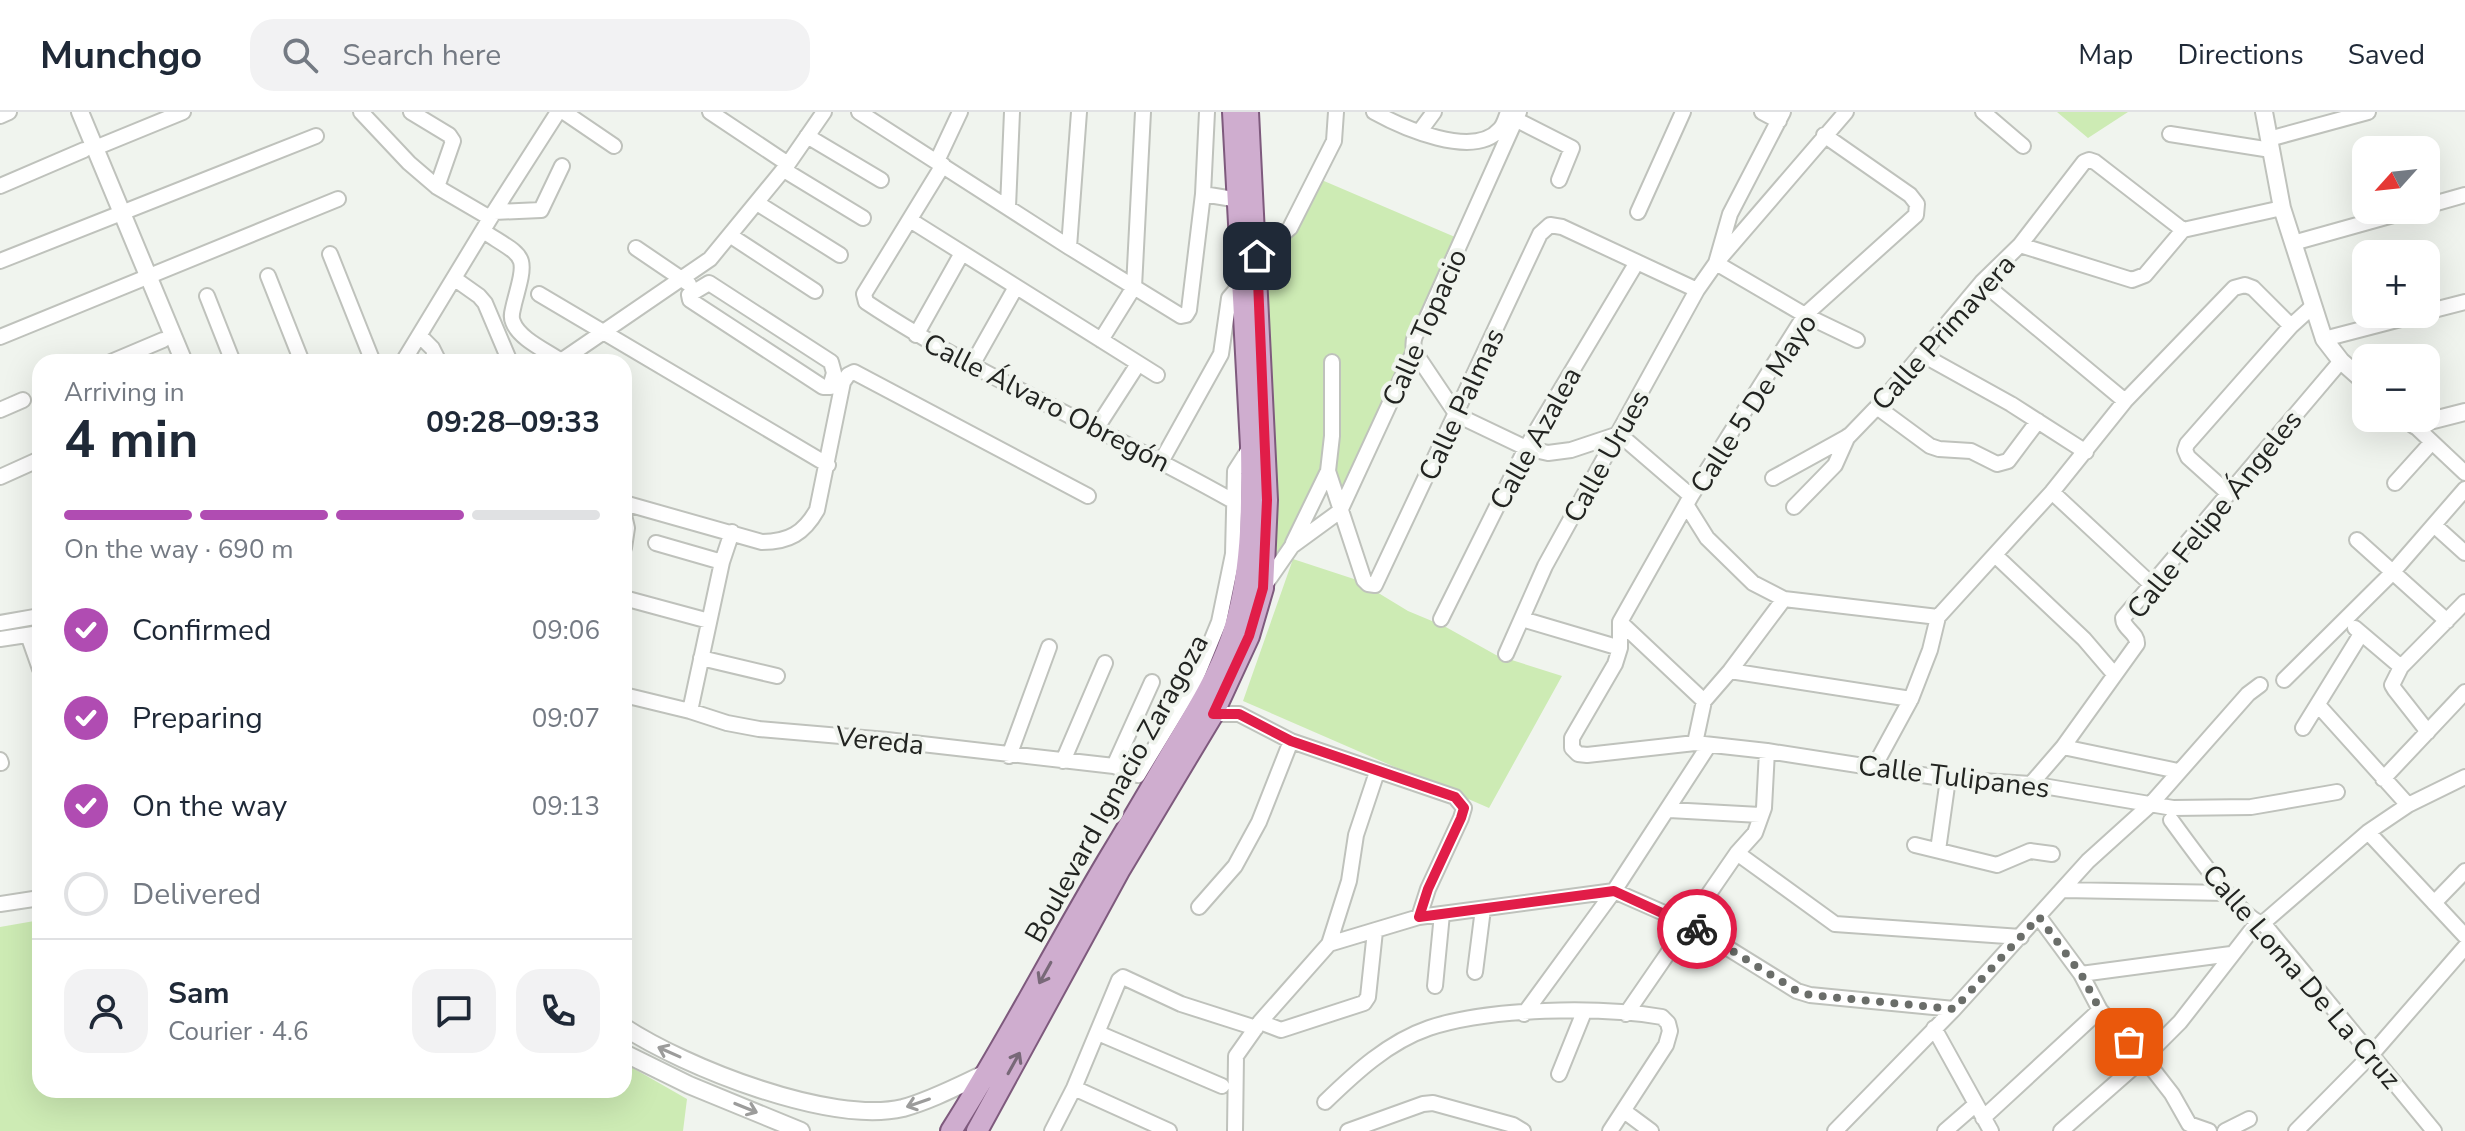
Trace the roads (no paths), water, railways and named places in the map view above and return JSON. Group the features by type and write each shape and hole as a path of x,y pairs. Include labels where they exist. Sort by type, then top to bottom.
{"main road":[{"name":"Boulevard Ignacio Zaragoza","path":"951,1131 989,1071 1222,664 1239,610 1249,549 1251,446 1233,112"},
{"name":"Boulevard Ignacio Zaragoza","path":"977,1131 1120,869 1213,714 1249,636 1263,588 1267,500 1248,112"}],"street":[{"path":"0,116 9,112"},
{"path":"69,112 90,149"},
{"path":"80,112 90,149 116,214 180,354"},
{"path":"0,186 183,112"},
{"path":"361,112 409,163 437,187 489,220 516,252 522,260 523,271 511,315 513,323 520,332 551,354"},
{"path":"411,112 449,135 453,141 437,187"},
{"path":"408,354 489,220 561,112 614,146"},
{"path":"710,112 863,218"},
{"path":"572,354 710,259 786,167 824,112"},
{"path":"859,112 885,118 940,163 1181,316 1189,310 1203,194 1207,112"},
{"path":"960,112 940,163 910,220 1157,375"},
{"path":"1008,207 1012,112"},
{"path":"1069,247 1079,112"},
{"path":"1101,340 1134,287 1143,112"},
{"path":"1257,256 1290,228 1334,141 1336,112"},
{"path":"1374,112 1393,117 1436,138 1455,141 1483,140 1501,129 1515,115 1572,148 1559,180"},
{"path":"1420,131 1434,112"},
{"path":"1638,212 1683,112"},
{"path":"1762,112 1781,116"},
{"name":"Calle Urues","path":"1506,654 1545,566 1697,290 1716,263 1846,112"},
{"path":"1983,112 2023,146"},
{"path":"2264,112 2282,208 2324,339 2352,371"},
{"path":"2170,134 2270,144 2368,112"},
{"name":"Calle Topacio","path":"1340,511 1414,351 1416,332 1424,324 1507,142 1515,115"},
{"name":"Calle Urues","path":"1716,263 1730,214 1781,116"},
{"name":"Calle 5 De Mayo","path":"1620,622 1689,501 1805,315 1916,215 1917,204 1910,195 1824,135"},
{"path":"0,261 316,136"},
{"path":"807,136 881,180"},
{"name":"Calle Primavera","path":"1773,478 1849,436 1982,282 2020,245 2084,162 2095,162 2183,230"},
{"path":"489,220 541,210 562,166"},
{"path":"1203,194 1239,200"},
{"path":"2440,202 2465,195"},
{"path":"0,337 338,199"},
{"path":"757,203 840,255"},
{"path":"2020,245 2138,280 2183,230 2282,208"},
{"name":"Calle Álvaro Obregón","path":"910,220 864,298 916,335 1162,460 1233,501"},
{"path":"2293,243 2361,224"},
{"name":"Calle Palmas","path":"1340,511 1364,580 1375,585 1540,234 1550,225 1562,227 1637,262"},
{"path":"731,236 815,291"},
{"path":"636,248 683,279 702,286 831,362 834,366 830,387 826,388 690,300 689,295 702,286"},
{"path":"916,335 962,253"},
{"path":"330,254 370,354"},
{"path":"1637,262 1697,290"},
{"name":"Calle Azalea","path":"1441,619 1526,448 1637,262"},
{"path":"1716,263 1805,315 1857,340"},
{"path":"268,276 299,354"},
{"path":"144,279 169,354"},
{"path":"455,279 482,300 506,354"},
{"path":"1982,282 2125,401"},
{"path":"1162,460 1221,354 1229,298 1242,283"},
{"path":"1874,767 1911,699 1930,650 1938,617 2052,492 2125,401 2228,293 2245,285 2253,288 2291,326"},
{"path":"972,365 1016,287"},
{"path":"539,294 828,465"},
{"path":"207,296 230,354"},
{"path":"2440,308 2465,302"},
{"path":"2228,493 2188,457 2185,450 2187,444 2291,326 2313,306"},
{"path":"2324,339 2366,328"},
{"path":"420,336 434,354"},
{"path":"134,354 163,340"},
{"path":"1414,351 1457,415 1526,448 1548,453 1571,450 1619,434 1689,501 1707,538 1753,583 1784,599 1938,617"},
{"path":"1921,354 2086,452"},
{"name":"Calle Felipe Ángeles","path":"2031,784 2063,747 2138,641 2124,624 2123,618 2341,361"},
{"path":"1263,588 1292,546 1328,471 1332,436 1332,362"},
{"path":"1096,429 1138,364"},
{"path":"632,505 762,542 778,542 795,536 808,527 817,510 843,382 854,372 1088,496"},
{"path":"0,410 23,400"},
{"path":"1877,407 1930,446 1971,451 1997,464 2008,461 2038,421"},
{"path":"2440,417 2465,412"},
{"path":"2421,432 2465,473"},
{"path":"1794,507 1835,465 1849,436"},
{"path":"2395,483 2432,442"},
{"path":"1233,501 1235,471 1251,446"},
{"path":"0,477 32,463"},
{"path":"1292,546 1340,511 1328,471"},
{"path":"2284,680 2392,573 2465,489"},
{"path":"2052,492 2151,584"},
{"name":"Vereda","path":"632,697 759,729 1114,766 1138,775 1194,683 1219,622 1233,554 1233,501"},
{"path":"2434,525 2465,553"},
{"path":"690,711 722,562 732,532"},
{"path":"2357,540 2447,621"},
{"path":"656,543 722,562"},
{"path":"1995,555 2084,639 2114,674"},
{"path":"1524,1014 1669,810 1702,744 1704,701 1784,599"},
{"path":"632,600 709,621"},
{"path":"2428,732 2392,685 2401,667 2465,602"},
{"path":"0,623 32,617"},
{"path":"1522,619 1620,648 1620,622"},
{"path":"2346,620 2401,667"},
{"path":"1620,622 1704,701"},
{"path":"0,639 32,634"},
{"path":"2303,728 2361,634"},
{"path":"1009,756 1049,647"},
{"name":"Calle Tulipanes","path":"1620,648 1615,664 1572,738 1572,748 1578,754 1702,744 1948,779 2031,784 2173,808 2251,807 2337,792"},
{"path":"701,658 777,676"},
{"path":"1063,761 1105,663"},
{"path":"1730,671 1911,699"},
{"path":"1114,766 1152,682"},
{"path":"1835,1131 1954,1009 2088,861 2150,805 2248,694 2260,685"},
{"path":"2383,779 2465,692"},
{"path":"2318,705 2408,805"},
{"path":"1213,714 1239,714 1291,741 1455,797 1464,808 1419,917"},
{"path":"1199,907 1235,866 1259,822 1291,741"},
{"path":"2063,747 2178,771"},
{"path":"1626,1014 1737,853 1755,833 1764,808 1767,751"},
{"path":"1098,1033 1223,1081 1258,1025 1329,944 1349,881 1356,835 1377,772"},
{"path":"2061,1131 2144,1058 2187,1014 2231,954 2260,923 2368,832 2408,805 2465,777"},
{"path":"1938,850 1948,779"},
{"path":"1669,810 1760,815"},
{"name":"Calle Loma De La Cruz","path":"2171,820 2227,893 2247,916 2260,923 2434,1131"},
{"path":"2368,832 2465,936"},
{"path":"1915,845 1997,865 2030,851 2052,854"},
{"path":"1737,853 1835,924 2021,937"},
{"path":"2434,903 2465,871"},
{"path":"2063,890 2227,893"},
{"path":"1329,944 1419,917 1614,891 1689,924 1797,991 1810,995 1954,1009"},
{"path":"0,904 32,899"},
{"path":"0,913 32,908"},
{"path":"1475,972 1483,909"},
{"path":"1435,986 1442,914"},
{"path":"2039,917 2081,974 2100,1010 2172,1094 2190,1127 2209,1131"},
{"path":"1052,1131 1123,977 1181,1004 1258,1025 1287,1029 1364,1003 1368,997 1375,931"},
{"path":"2296,1131 2372,1054 2465,947"},
{"path":"2081,974 2231,954"},
{"path":"1934,1028 1987,1125 2100,1010"},
{"path":"1559,1074 1584,1012"},
{"path":"1325,1102 1362,1067 1428,1028 1524,1014 1584,1012 1662,1017 1670,1031 1666,1045 1610,1131"},
{"path":"632,1032 711,1070 838,1110 867,1112 902,1108 935,1097 989,1071"},
{"path":"1235,1131 1236,1056"},
{"path":"632,1057 689,1085 801,1131"},
{"path":"1074,1088 1169,1131"},
{"path":"1348,1131 1433,1103 1513,1125 1523,1131"},
{"path":"1945,1131 1976,1104"},
{"path":"1624,1111 1651,1131"},
{"path":"2225,1131 2249,1119"}]}
